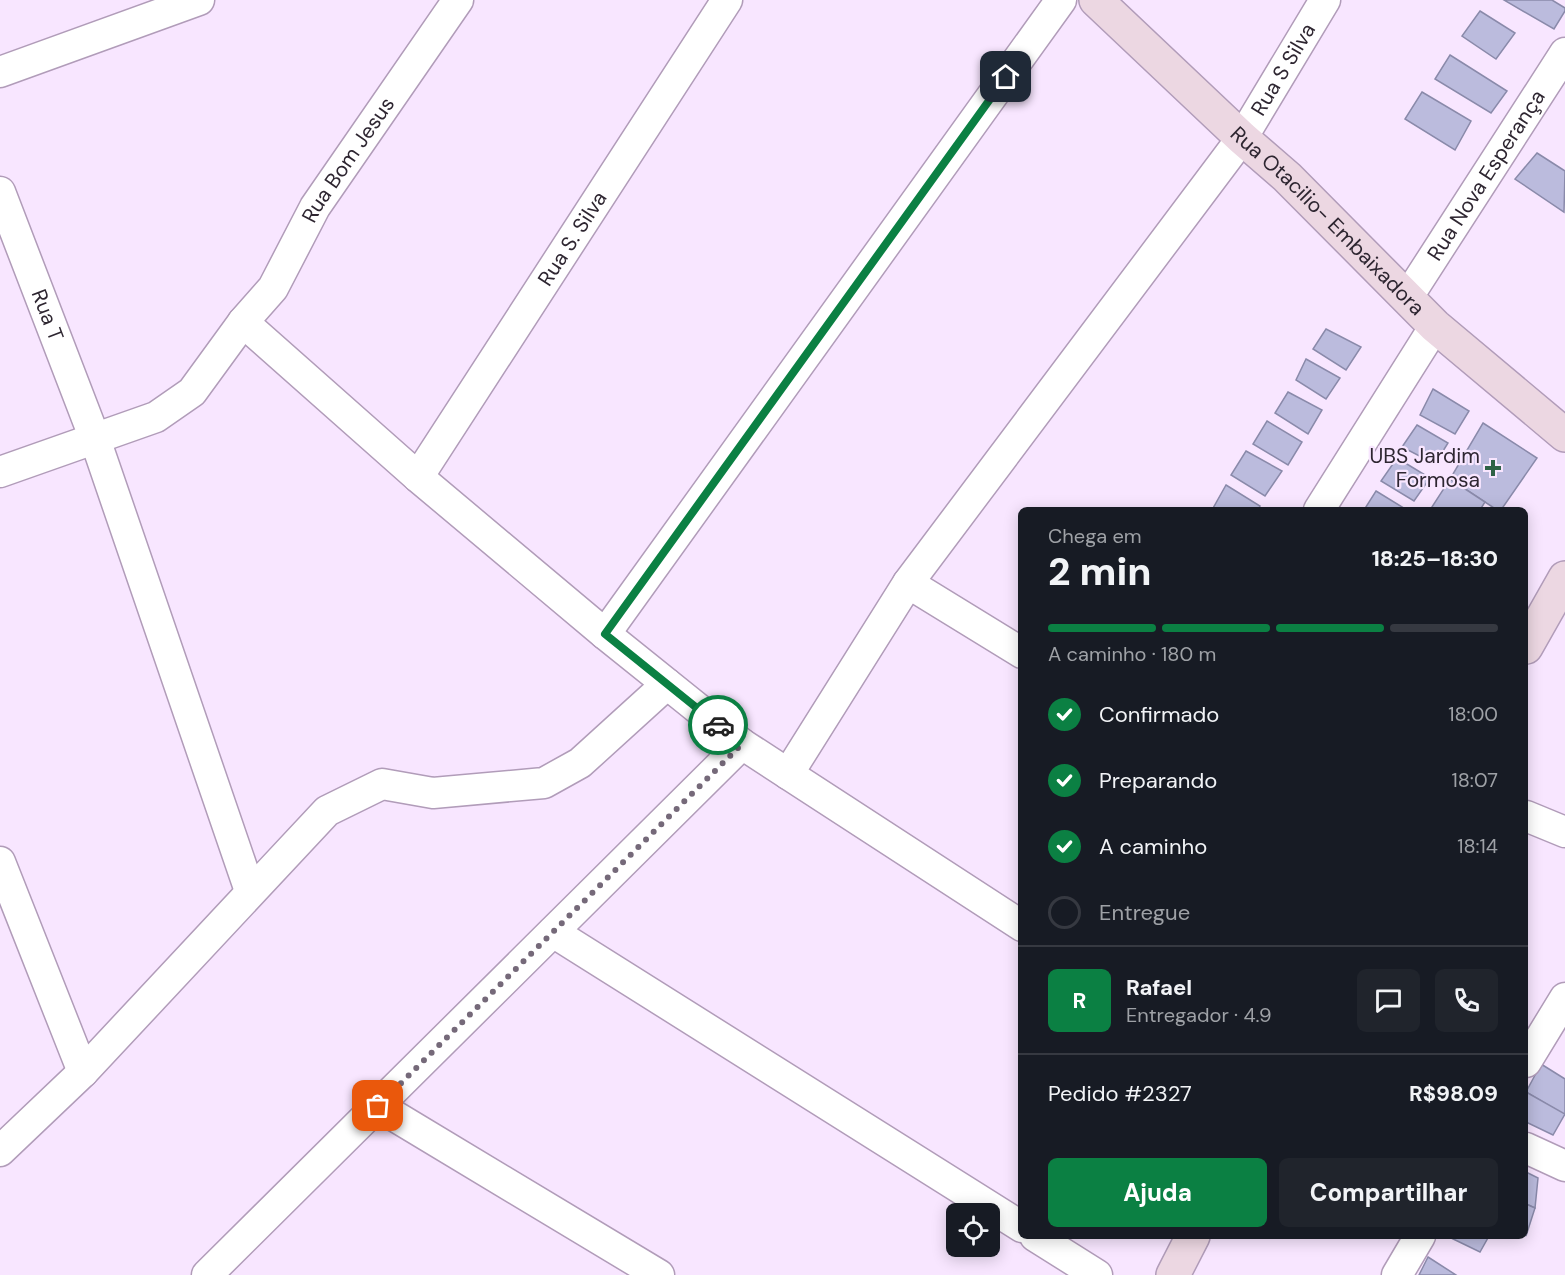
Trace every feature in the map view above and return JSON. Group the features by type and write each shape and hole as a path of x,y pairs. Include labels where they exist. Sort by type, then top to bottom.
{"street":[{"path":"0,72 199,0"},
{"name":"Rua Bom Jesus","path":"0,472 156,417 192,392 243,322 273,288 315,207 458,0"},
{"name":"Rua S. Silva","path":"418,477 727,0"},
{"path":"605,634 1061,0"},
{"name":"Rua Otacilio- Embaixadora","path":"1096,0 1242,138 1287,177 1435,326 1565,435"},
{"name":"Rua S Silva","path":"788,774 908,584 1242,138 1325,0"},
{"name":"Rua Nova Esperança","path":"1407,298 1565,53"},
{"name":"Rua T","path":"0,192 95,439 250,891"},
{"path":"243,322 418,477 605,634 742,744 1018,923"},
{"path":"1321,507 1435,326"},
{"path":"1528,643 1565,578"},
{"path":"908,584 1018,651"},
{"path":"0,1150 83,1072 327,811 382,784 433,793 544,783 580,763 667,684"},
{"path":"207,1275 742,744"},
{"path":"1528,817 1565,832"},
{"path":"0,862 83,1072"},
{"path":"553,932 1018,1224"},
{"path":"1528,1059 1565,998"},
{"path":"378,1106 659,1275"},
{"path":"1528,1149 1565,1166"},
{"path":"1040,1239 1097,1275"},
{"path":"1173,1275 1191,1239"},
{"path":"1397,1275 1418,1239"}],"building":[{"path":"1504,0 1552,0 1565,8 1565,11 1554,29"},
{"path":"1480,11 1515,33 1496,59 1462,36"},
{"path":"1450,55 1507,91 1491,113 1435,79"},
{"path":"1422,92 1471,121 1455,150 1405,119"},
{"path":"1537,153 1565,171 1564,212 1515,179"},
{"path":"1326,329 1361,347 1346,370 1313,349"},
{"path":"1306,359 1340,378 1326,399 1296,380"},
{"path":"1433,389 1469,411 1455,434 1420,415"},
{"path":"1288,392 1322,410 1308,434 1275,413"},
{"path":"1267,421 1302,442 1288,465 1253,444"},
{"name":"UBS Jardim Formosa","path":"1483,423 1537,458 1503,507 1492,507 1450,479"},
{"path":"1417,425 1448,443 1435,464 1402,447"},
{"path":"1246,451 1282,471 1265,496 1231,475"},
{"path":"1397,458 1430,478 1414,501 1381,481"},
{"path":"1450,479 1485,502 1482,507 1432,507"},
{"path":"1226,485 1260,506 1260,507 1214,507"},
{"path":"1376,491 1402,507 1366,507"},
{"path":"1541,1064 1565,1079 1565,1115 1528,1093 1528,1088"},
{"path":"1528,1093 1565,1114 1553,1135 1528,1123"},
{"path":"1528,1173 1538,1178 1535,1208 1528,1205"},
{"path":"1528,1205 1535,1208 1528,1230"},
{"path":"1453,1239 1487,1239 1480,1252"},
{"path":"1428,1257 1456,1275 1419,1275"}],"way so far":[{"path":"378,1106 742,744 718,725"}],"place":[{"name":"UBS Jardim Formosa","path":"1493,468"}],"route":[{"path":"718,725 605,634 1006,77"}]}
